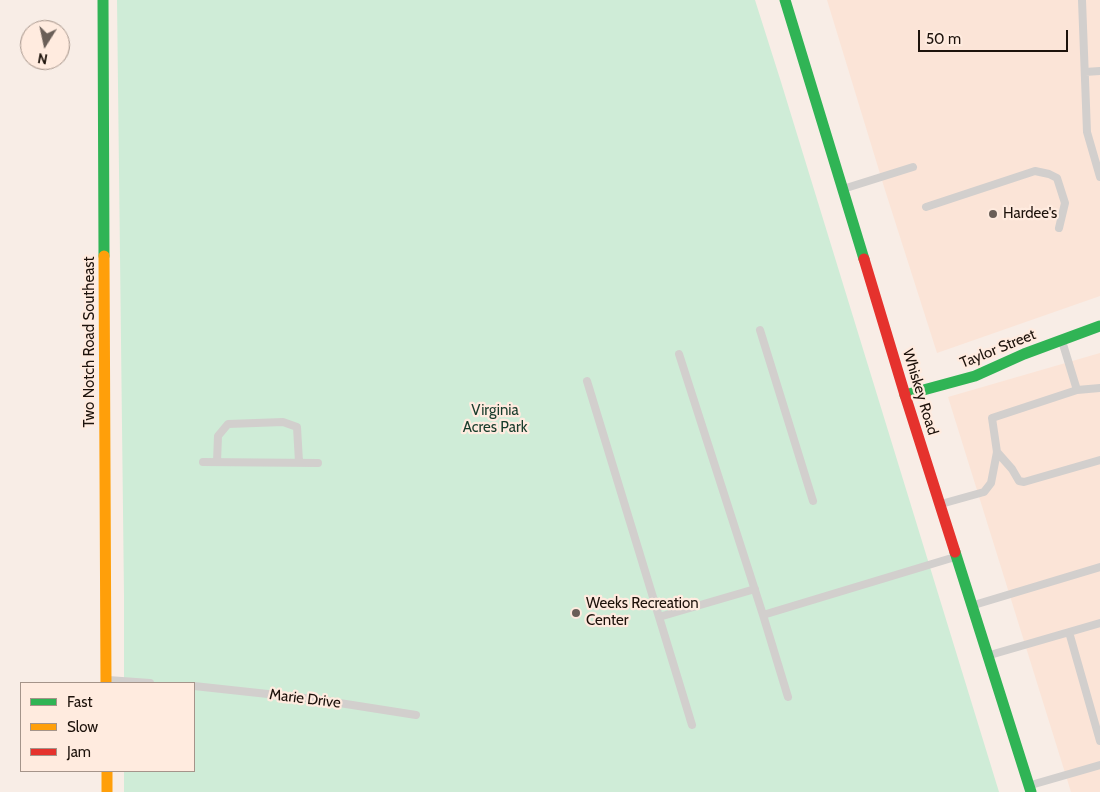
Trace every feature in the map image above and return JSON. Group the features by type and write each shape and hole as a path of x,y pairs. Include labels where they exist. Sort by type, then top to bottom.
{"street":[{"name":"Two Notch Road Southeast","path":"103,0 106,682"},
{"name":"Whiskey Road","path":"785,0 956,557 1030,789"},
{"name":"Taylor Street","path":"906,395 975,376 1024,354 1100,326"},
{"path":"107,772 107,792"}],"lane":[{"path":"1082,0 1087,132 1100,177"},
{"path":"1085,72 1100,71"},
{"path":"842,189 913,167"},
{"path":"926,207 1036,172 1049,174 1057,178 1065,203 1059,228"},
{"path":"760,330 813,501"},
{"path":"1062,340 1077,390"},
{"path":"679,354 764,615 788,697"},
{"path":"587,381 692,725"},
{"path":"940,505 984,492 992,483 997,452 992,418 1077,390 1100,388"},
{"path":"217,462 218,436 228,424 284,422 297,427 299,462"},
{"path":"997,452 1012,469 1019,481 1024,482 1100,460"},
{"path":"203,462 318,462"},
{"path":"764,615 956,557"},
{"path":"972,606 1100,566"},
{"path":"659,617 755,589"},
{"path":"988,656 1100,623"},
{"path":"1070,632 1100,741"},
{"name":"Marie Drive","path":"195,686 314,699 416,715"},
{"path":"1030,789 1100,765"}],"shaded area":[{"path":"827,0 1100,0 1100,296 937,353"},
{"path":"1100,353 1100,792 1071,792 948,397"}],"green space":[{"name":"Virginia Acres Park","path":"117,0 755,0 999,792 124,792 124,772 195,772 195,682 124,682"}],"traffic: fast":[{"path":"103,0 104,256"},
{"path":"785,0 864,259"},
{"path":"905,395 975,376 1024,354 1100,326"},
{"path":"955,552 1031,792"}],"traffic: slow":[{"path":"104,256 106,682"},
{"path":"107,772 107,792"}],"traffic: jam":[{"path":"864,259 955,552"}],"place":[{"name":"Hardee's","path":"993,214"},
{"name":"Weeks Recreation Center","path":"576,613"}]}
